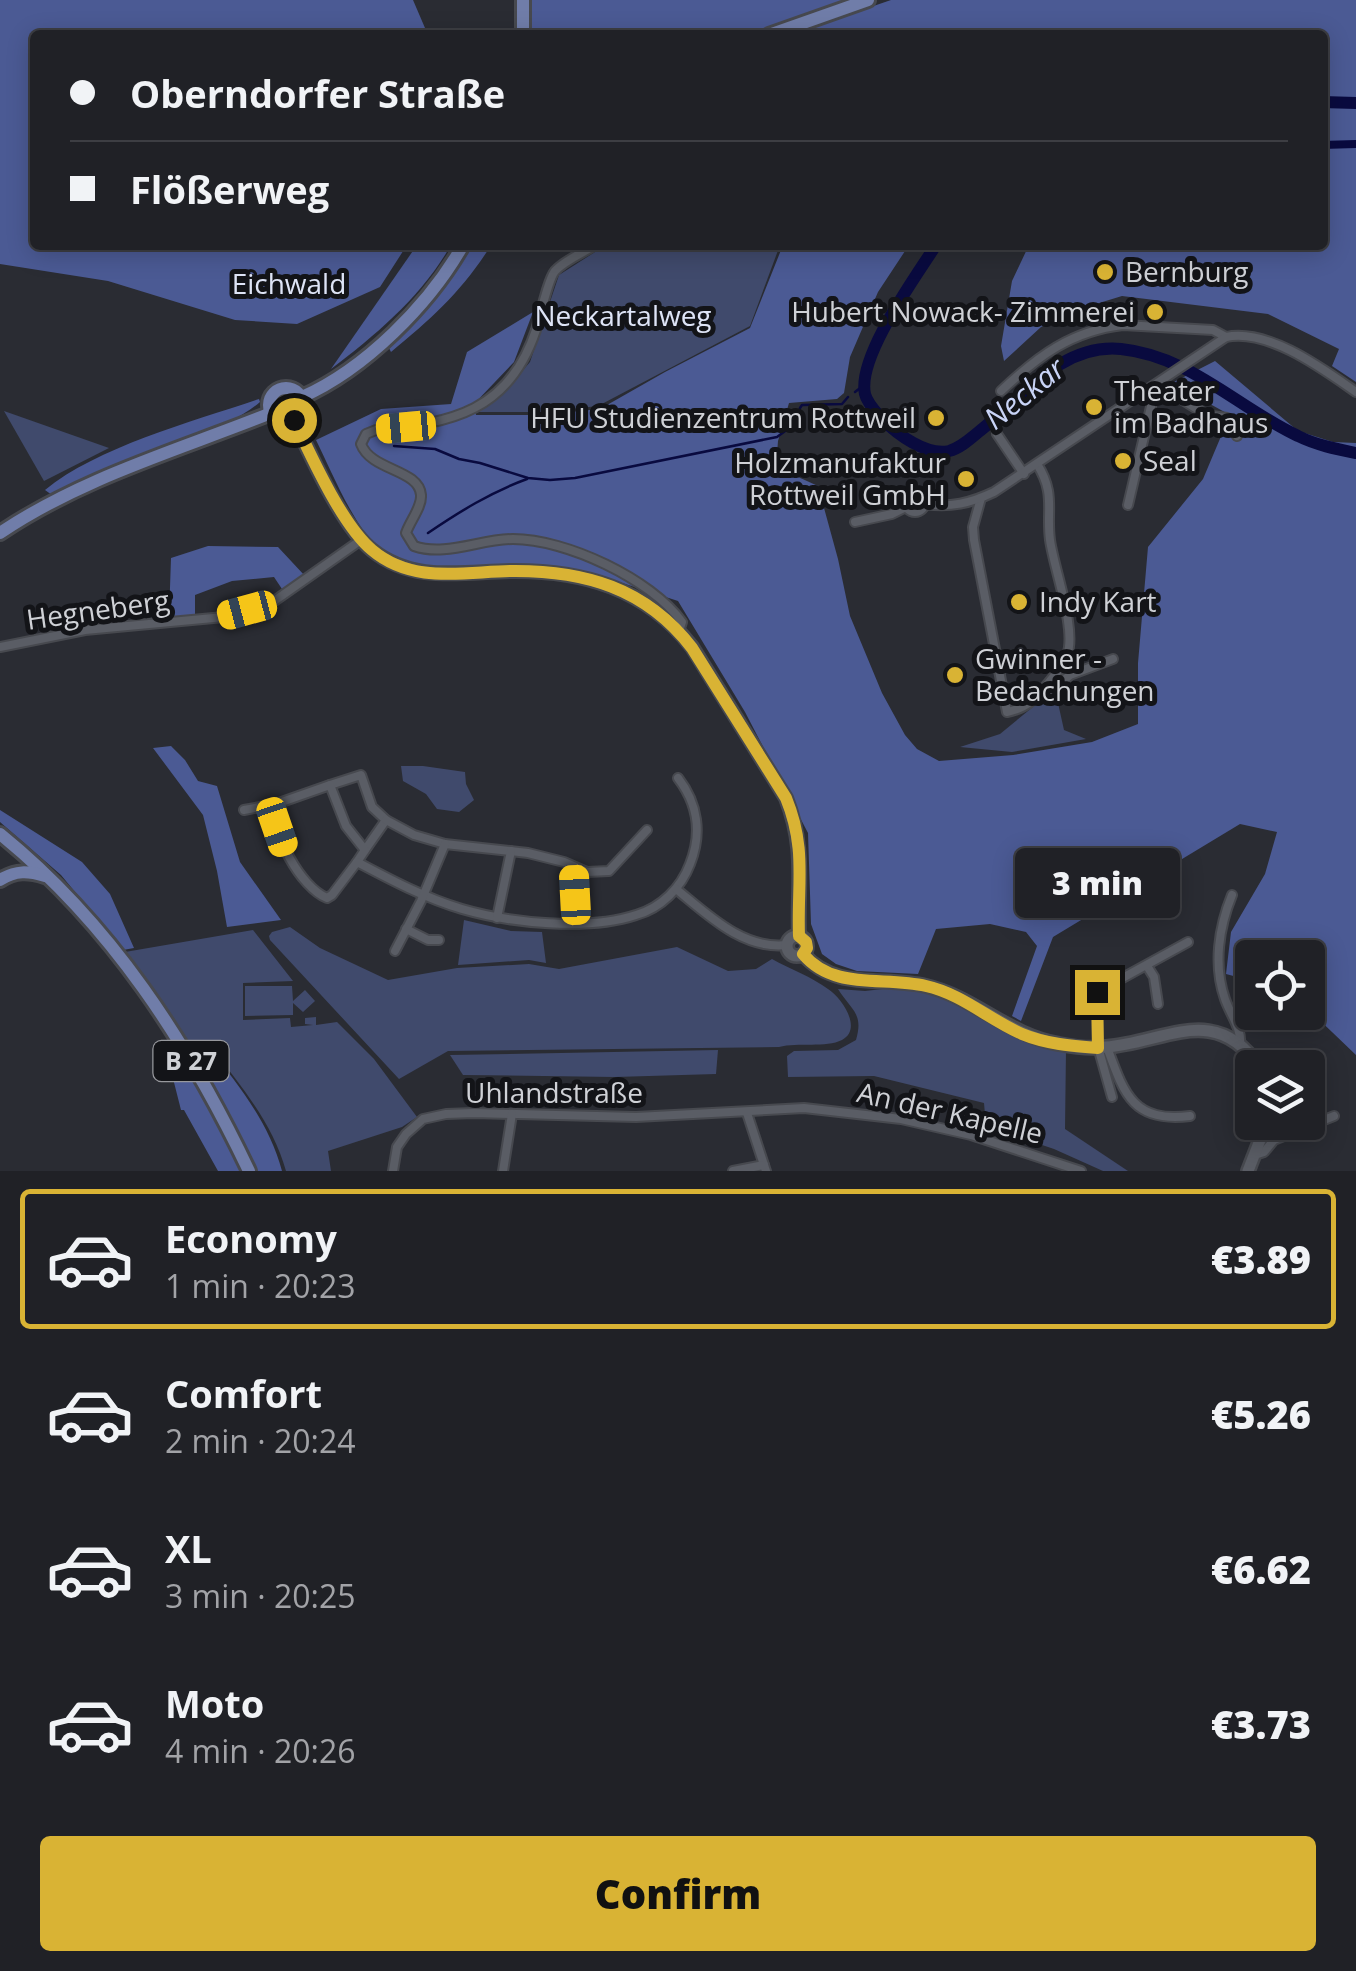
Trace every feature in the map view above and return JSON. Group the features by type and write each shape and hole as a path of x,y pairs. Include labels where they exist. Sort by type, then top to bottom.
{"main road":[{"path":"523,0 523,30"},
{"path":"783,30 868,0"},
{"path":"302,397 359,361 389,336 440,281 459,250"},
{"path":"289,388 302,397 303,410 294,420 281,421 271,413 270,397 278,389 289,388"},
{"path":"0,533 62,496 271,413"},
{"name":"B 27","path":"0,834 48,876 101,933 146,990 212,1097 249,1171"},
{"path":"0,880 21,871 48,876"}],"street":[{"path":"587,250 554,272 526,358 506,384 475,409 442,420 376,430 366,434 360,444 374,462 417,483 422,492 406,533 414,546 434,550 514,539 576,552 632,578 664,600 682,622 679,631"},
{"path":"1000,390 1060,344 1109,326 1213,330 1226,338"},
{"path":"925,504 952,506 981,498 1024,474 1226,338 1250,336 1276,345 1356,392"},
{"path":"1157,384 1202,412 1228,418 1237,436"},
{"path":"1128,506 1157,384"},
{"path":"294,420 346,521 361,540 388,562 419,573 514,571 580,578 611,586 646,602 679,631 786,798 794,818 800,861 799,936"},
{"path":"997,434 1024,474"},
{"path":"981,498 973,527 974,540 1007,712 1029,704 1041,692 1064,661 1070,642 1050,540 1050,497 1038,464"},
{"path":"914,492 923,496 925,504 922,510 910,512 906,497 914,492"},
{"path":"855,522 906,507"},
{"name":"Hegneberg","path":"0,646 85,630 224,616 270,604 361,540"},
{"path":"1041,692 1053,690 1070,675 1113,658"},
{"path":"244,810 276,804 361,775 372,807 386,820 414,835 445,844 550,858 587,872 608,871 647,830"},
{"path":"357,862 423,895 497,918 577,923 636,916 654,908 676,889 696,849 695,811 678,778"},
{"path":"330,785 346,826 365,850"},
{"path":"276,804 274,811 284,848 297,869 327,898 386,820"},
{"path":"395,951 445,844"},
{"path":"497,918 512,850"},
{"path":"574,867 577,923"},
{"path":"676,889 734,933 762,945 787,945"},
{"path":"1232,895 1223,917 1219,973 1224,998 1242,1037 1240,1045"},
{"path":"406,930 438,940"},
{"path":"799,936 807,948 797,956 791,954 787,945 792,937 799,936"},
{"path":"1112,1097 1097,992 1188,942"},
{"path":"803,954 825,972 852,980 930,987 968,1002 1022,1034 1060,1044 1102,1048 1194,1029 1224,1036 1244,1050"},
{"path":"1147,966 1154,978 1158,1004"},
{"path":"1102,1048 1135,1106 1160,1116 1190,1116"},
{"name":"An der Kapelle","path":"748,1112 804,1108 901,1119 970,1135 1081,1171"},
{"path":"734,1171 765,1168 748,1112"},
{"name":"Uhlandstraße","path":"393,1171 397,1147 406,1134 423,1120 446,1114 636,1117 748,1112"},
{"path":"503,1171 512,1114"},
{"path":"1254,1155 1264,1152 1274,1140 1334,1116"},
{"path":"1248,1171 1260,1140"}],"green space":[{"name":"Eichwald","path":"0,0 413,0 426,30 30,30 30,250 404,250 380,287 297,324 235,320 108,281 0,264"},
{"path":"527,0 853,0 769,30 526,30"},
{"path":"891,0 1356,0 1356,382 1332,366 1339,349 1268,314 1122,296 1073,311 1041,327 1004,361 1001,346 1012,281 1027,250 1328,250 1328,30 804,30"},
{"path":"414,250 448,250 397,313 331,369"},
{"path":"468,250 488,250 444,305 391,352 389,348 436,296"},
{"name":"Neckartalweg","path":"598,250 778,250 750,326 598,406 544,412 478,412 530,362 559,275"},
{"path":"781,250 906,250 878,292 850,357 844,393 837,399 789,403 778,441 776,467 818,486 850,616 882,693 905,735 917,749 939,761 1013,755 1092,742 1138,724 1138,663 1148,547 1203,479 1230,415 1172,383 1215,361 1298,431 1333,442 1356,443 1356,1055 1325,1025 1325,940 1235,940 1235,976 1226,974 1231,932 1265,874 1277,832 1240,824 1053,937 1021,1021 1012,1016 1037,946 1026,932 990,924 936,929 918,974 857,971 836,964 822,954 811,924 808,833 745,712 678,601 560,569 440,567 401,560 384,552 364,532 316,440 381,409 451,404 467,352 533,312 514,362 474,404 476,415 541,415 600,409 750,328"},
{"path":"259,399 247,412 216,428 131,459 52,495 45,490 118,448"},
{"path":"4,411 109,448 44,481"},
{"path":"208,546 278,547 305,576 284,592 274,577 232,581 195,595 195,616 169,617 171,558"},
{"path":"1056,694 1064,730 1086,739 1012,752 960,747 1000,734 1039,702"},
{"path":"171,746 198,781 217,786 240,862 281,920 227,927 203,815 153,748"},
{"path":"401,766 465,772 474,800 459,812 437,809 426,794 403,781"},
{"path":"0,810 82,862 110,894 134,948 123,950 61,875 0,822"},
{"path":"464,920 511,931 542,932 546,963 529,960 458,965"},
{"path":"290,927 320,948 388,980 457,968 529,964 559,969 677,947 728,971 756,969 772,959 833,993 848,1014 851,1029 835,1042 779,1047 448,1051 399,1079 270,940 272,932"},
{"path":"253,930 293,981 243,983 243,1020 290,1018 291,1027 313,1025 305,1024 305,1018 316,1017 316,1025 337,1022 374,1059 417,1117 402,1127 328,1151 331,1171 286,1171 273,1136 243,1089 209,1045 189,1047 125,952"},
{"path":"245,986 292,986 293,1001 305,990 315,1001 303,1012 293,1003 293,1015 245,1016"},
{"path":"900,987 941,995 1001,1029 1066,1050 1065,1129 1128,1171 1103,1171 986,1126 984,1103 874,1076 788,1077 787,1056 794,1051 838,1050 856,1040 857,1018 838,989"},
{"path":"175,1045 242,1171 218,1171 181,1110 165,1047"},
{"path":"208,1046 261,1120 282,1171 255,1171 190,1049"},
{"path":"718,1050 716,1074 615,1077 463,1075 450,1055"}],"waterway":[{"name":"Neckar","path":"1328,102 1356,103"},
{"path":"1328,145 1356,144"},
{"name":"Neckar","path":"933,250 878,339 865,378 865,394 872,407 888,425 912,442 940,452 953,450 1062,363 1100,349 1121,349 1192,372 1305,439 1356,453"},
{"path":"855,392 864,385"},
{"path":"394,446 435,449 528,478 575,478 777,437 796,423 802,405 842,404 848,397"},
{"path":"428,533 476,503 527,479"}],"place":[{"name":"Bernburg","path":"1105,272"},
{"name":"Hubert Nowack- Zimmerei","path":"1155,312"},
{"name":"Theater im Badhaus","path":"1094,407"},
{"name":"HFU Studienzentrum Rottweil","path":"936,418"},
{"name":"Seal","path":"1123,461"},
{"name":"Holzmanufaktur Rottweil GmbH","path":"966,479"},
{"name":"Indy Kart","path":"1019,602"},
{"name":"Gwinner - Bedachungen","path":"955,675"}],"route":[{"path":"294,420 346,521 361,540 388,562 419,573 514,571 590,580 646,602 679,631 786,798 799,844 799,936 806,942 803,954 815,966 852,980 930,987 968,1002 1022,1034 1080,1047 1098,1048 1097,992"}]}
